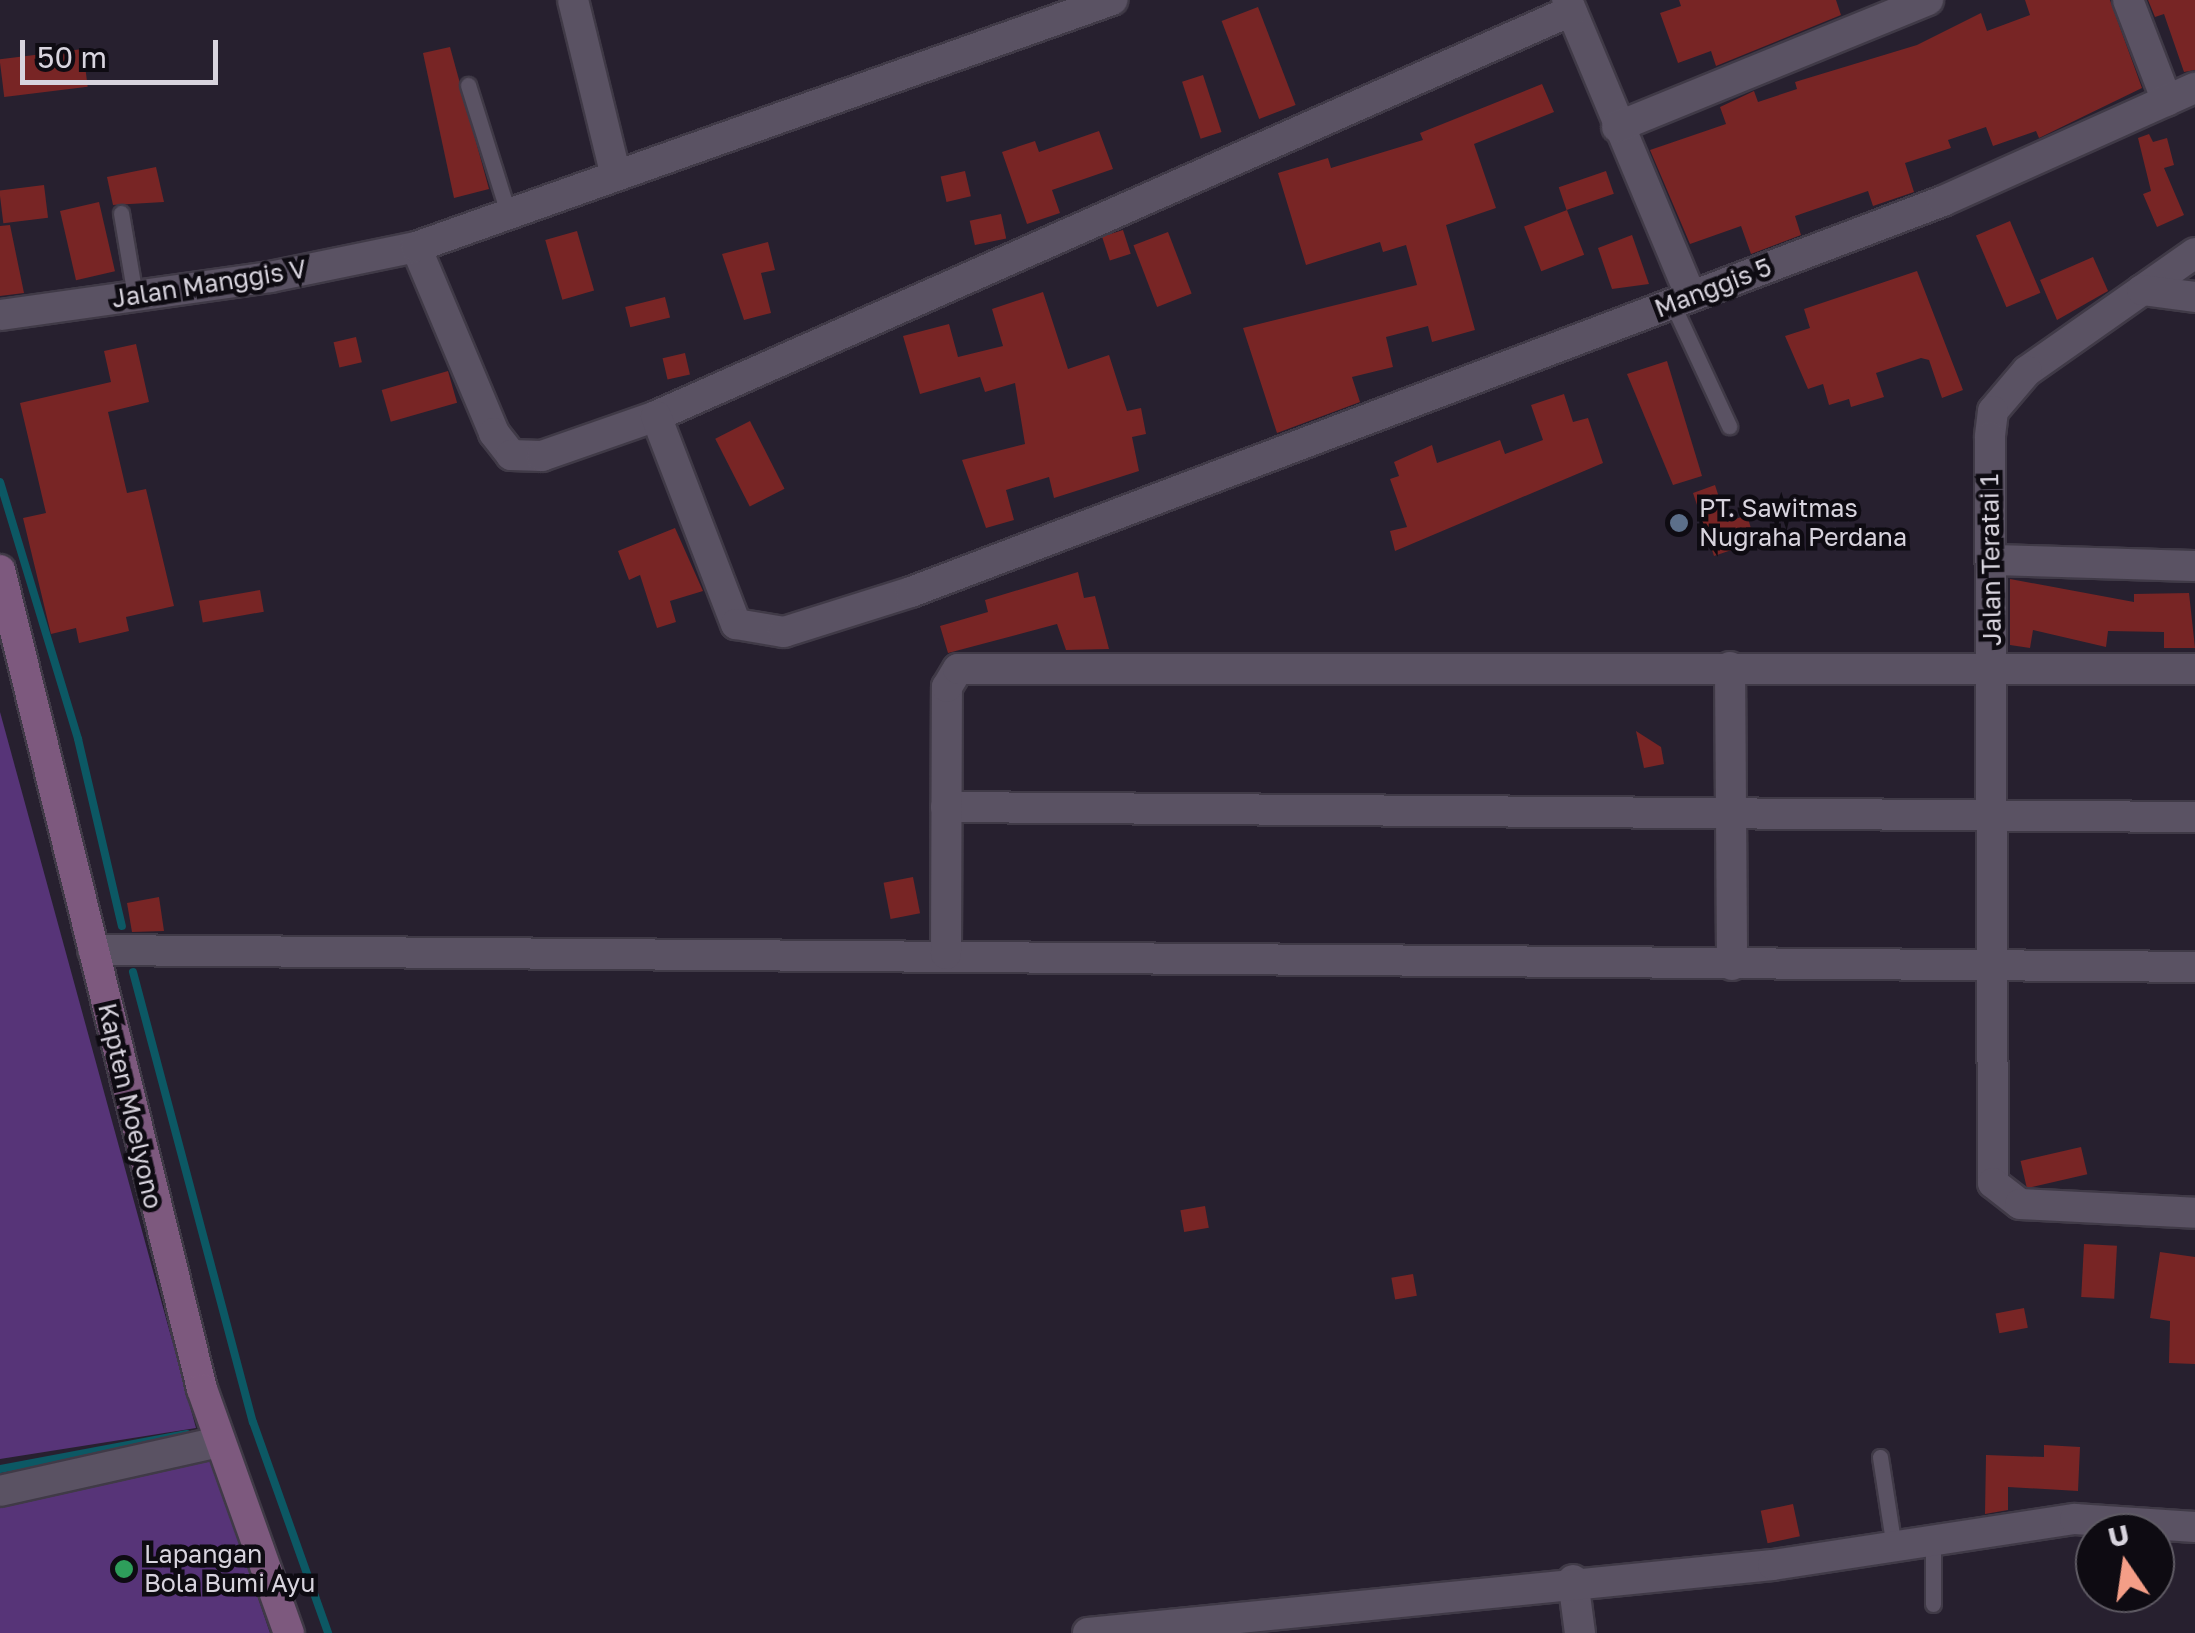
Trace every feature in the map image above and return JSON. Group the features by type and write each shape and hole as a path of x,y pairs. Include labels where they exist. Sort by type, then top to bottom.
{"street":[{"path":"573,0 615,172"},
{"name":"Jalan Manggis V","path":"0,315 135,296 416,247 615,172 1112,0"},
{"path":"1617,128 1928,0"},
{"path":"2128,0 2167,100"},
{"path":"416,247 474,395 512,455 542,456 656,416 1569,6 1682,299"},
{"name":"Manggis 5","path":"656,416 721,595 736,624 758,633 810,626 912,592 1943,201 2195,88"},
{"name":"Jalan Teratai 1","path":"2195,253 2028,371 1993,411 1991,1174 1998,1192 2020,1204 2195,1214"},
{"path":"2142,290 2195,297"},
{"path":"1994,560 2195,566"},
{"name":"Kapten Moelyono","path":"0,570 147,1187 220,1442 290,1633"},
{"path":"1730,666 1732,966"},
{"path":"946,954 947,688 958,669 1730,666 2195,669"},
{"path":"946,807 1992,818 2195,816"},
{"path":"93,950 2195,967"},
{"path":"0,1491 220,1442"},
{"path":"1088,1633 1894,1547 2075,1519 2195,1527"},
{"path":"1573,1580 1580,1633"}],"lane":[{"path":"468,85 508,213"},
{"path":"121,213 135,296"},
{"path":"1682,299 1728,426"},
{"path":"1880,1458 1894,1547"},
{"path":"1933,1541 1933,1604"}],"shaded area":[{"path":"0,712 196,1428 0,1459"},
{"name":"Lapangan Bola Bumi Ayu","path":"210,1456 270,1633 0,1633 0,1505"}],"building":[{"path":"1679,0 1836,0 1841,15 1716,66 1711,51 1678,63 1660,13 1681,6"},
{"path":"2025,0 2110,0 2142,88 2039,138 2036,131 1993,146 1986,127 1948,140 1951,148 1905,163 1914,192 1873,206 1868,191 1795,216 1801,235 1751,254 1741,226 1690,244 1650,150 1726,124 1720,107 1754,91 1758,102 1797,89 1795,82 1917,45 1981,13 1987,31 2030,15"},
{"path":"2148,0 2195,0 2195,70 2184,72 2164,14 2155,17"},
{"path":"1258,7 1296,105 1259,119 1222,21"},
{"path":"450,47 489,189 454,198 423,53"},
{"path":"83,49 88,87 4,97 0,59"},
{"path":"1203,75 1222,132 1201,139 1182,82"},
{"path":"1542,84 1554,112 1474,144 1496,208 1446,225 1475,330 1432,342 1428,326 1386,337 1393,367 1352,377 1360,402 1277,433 1243,328 1417,285 1406,245 1383,252 1380,242 1306,265 1278,173 1328,158 1331,168 1423,140 1420,133"},
{"path":"1099,131 1113,169 1052,190 1060,213 1027,224 1002,152 1035,141 1039,152"},
{"path":"2149,134 2153,142 2167,138 2174,165 2164,168 2184,215 2157,227 2143,194 2151,191 2138,138"},
{"path":"156,167 164,202 113,205 107,177"},
{"path":"965,171 971,196 946,202 941,177"},
{"path":"1606,171 1614,194 1567,210 1559,187"},
{"path":"44,185 48,218 3,223 0,190"},
{"path":"99,202 115,271 76,280 60,211"},
{"path":"1567,210 1584,255 1541,271 1524,226"},
{"path":"1001,214 1006,238 975,245 970,221"},
{"path":"2010,221 2040,293 2006,307 1976,235"},
{"path":"10,225 24,293 0,296 0,226"},
{"path":"1123,230 1131,254 1110,261 1102,237"},
{"path":"577,231 594,291 562,300 545,240"},
{"path":"1168,232 1192,294 1157,307 1133,245"},
{"path":"1632,235 1649,284 1612,289 1598,248"},
{"path":"768,242 775,270 761,273 771,313 744,320 722,254"},
{"path":"2093,257 2108,291 2057,320 2040,280"},
{"path":"1917,271 1963,390 1942,398 1929,360 1921,358 1876,373 1884,397 1851,407 1849,399 1829,405 1823,384 1808,389 1785,336 1810,328 1804,309"},
{"path":"1043,292 1068,369 1109,355 1127,411 1141,408 1146,434 1132,437 1139,471 1054,498 1049,477 1006,490 1014,520 986,528 962,460 1025,444 1015,383 985,392 980,377 920,394 903,336 949,324 958,357 1003,346 992,309"},
{"path":"665,297 670,317 630,327 625,307"},
{"path":"356,337 362,362 339,368 334,342"},
{"path":"136,344 149,402 108,412 127,493 146,489 174,606 126,617 129,631 79,643 76,628 51,634 23,518 46,513 20,403 111,382 104,351"},
{"path":"685,353 690,374 668,380 663,358"},
{"path":"1667,361 1702,476 1673,485 1627,374"},
{"path":"448,371 457,403 391,422 382,390"},
{"path":"1564,394 1573,422 1588,418 1603,463 1395,551 1390,531 1407,527 1390,479 1399,476 1394,462 1432,445 1437,463 1500,440 1505,454 1543,440 1531,405"},
{"path":"750,421 785,489 750,506 715,439"},
{"path":"1715,485 1727,522 1747,515 1755,542 1714,556 1693,493"},
{"path":"675,528 703,591 670,601 676,622 657,628 640,575 629,580 618,551"},
{"path":"1078,572 1084,598 1095,596 1109,649 1066,650 1057,624 948,653 940,626 988,612 985,600"},
{"path":"2010,579 2134,602 2134,594 2189,593 2195,648 2164,648 2164,632 2108,631 2106,647 2033,630 2030,648 2010,645"},
{"path":"260,590 264,612 203,622 199,601"},
{"path":"1636,731 1661,747 1664,764 1644,768"},
{"path":"913,877 920,913 891,919 884,883"},
{"path":"159,897 164,931 132,932 127,903"},
{"path":"2081,1147 2087,1174 2027,1188 2021,1161"},
{"path":"1205,1206 1209,1228 1184,1232 1180,1210"},
{"path":"2084,1244 2117,1246 2114,1299 2081,1297"},
{"path":"2160,1252 2195,1257 2195,1364 2169,1363 2170,1321 2150,1318"},
{"path":"1413,1274 1417,1296 1395,1299 1391,1278"},
{"path":"2024,1308 2028,1328 1999,1333 1996,1314"},
{"path":"2044,1445 2080,1447 2078,1491 2008,1487 2008,1510 1985,1514 1986,1455 2044,1457"},
{"path":"1793,1504 1800,1536 1768,1543 1761,1511"}],"waterway":[{"path":"0,482 78,739 122,926"},
{"path":"133,972 253,1422 328,1633"},
{"path":"0,1469 187,1434"}],"place":[{"name":"PT. Sawitmas Nugraha Perdana","path":"1679,523"},
{"name":"Lapangan Bola Bumi Ayu","path":"124,1569"}]}
